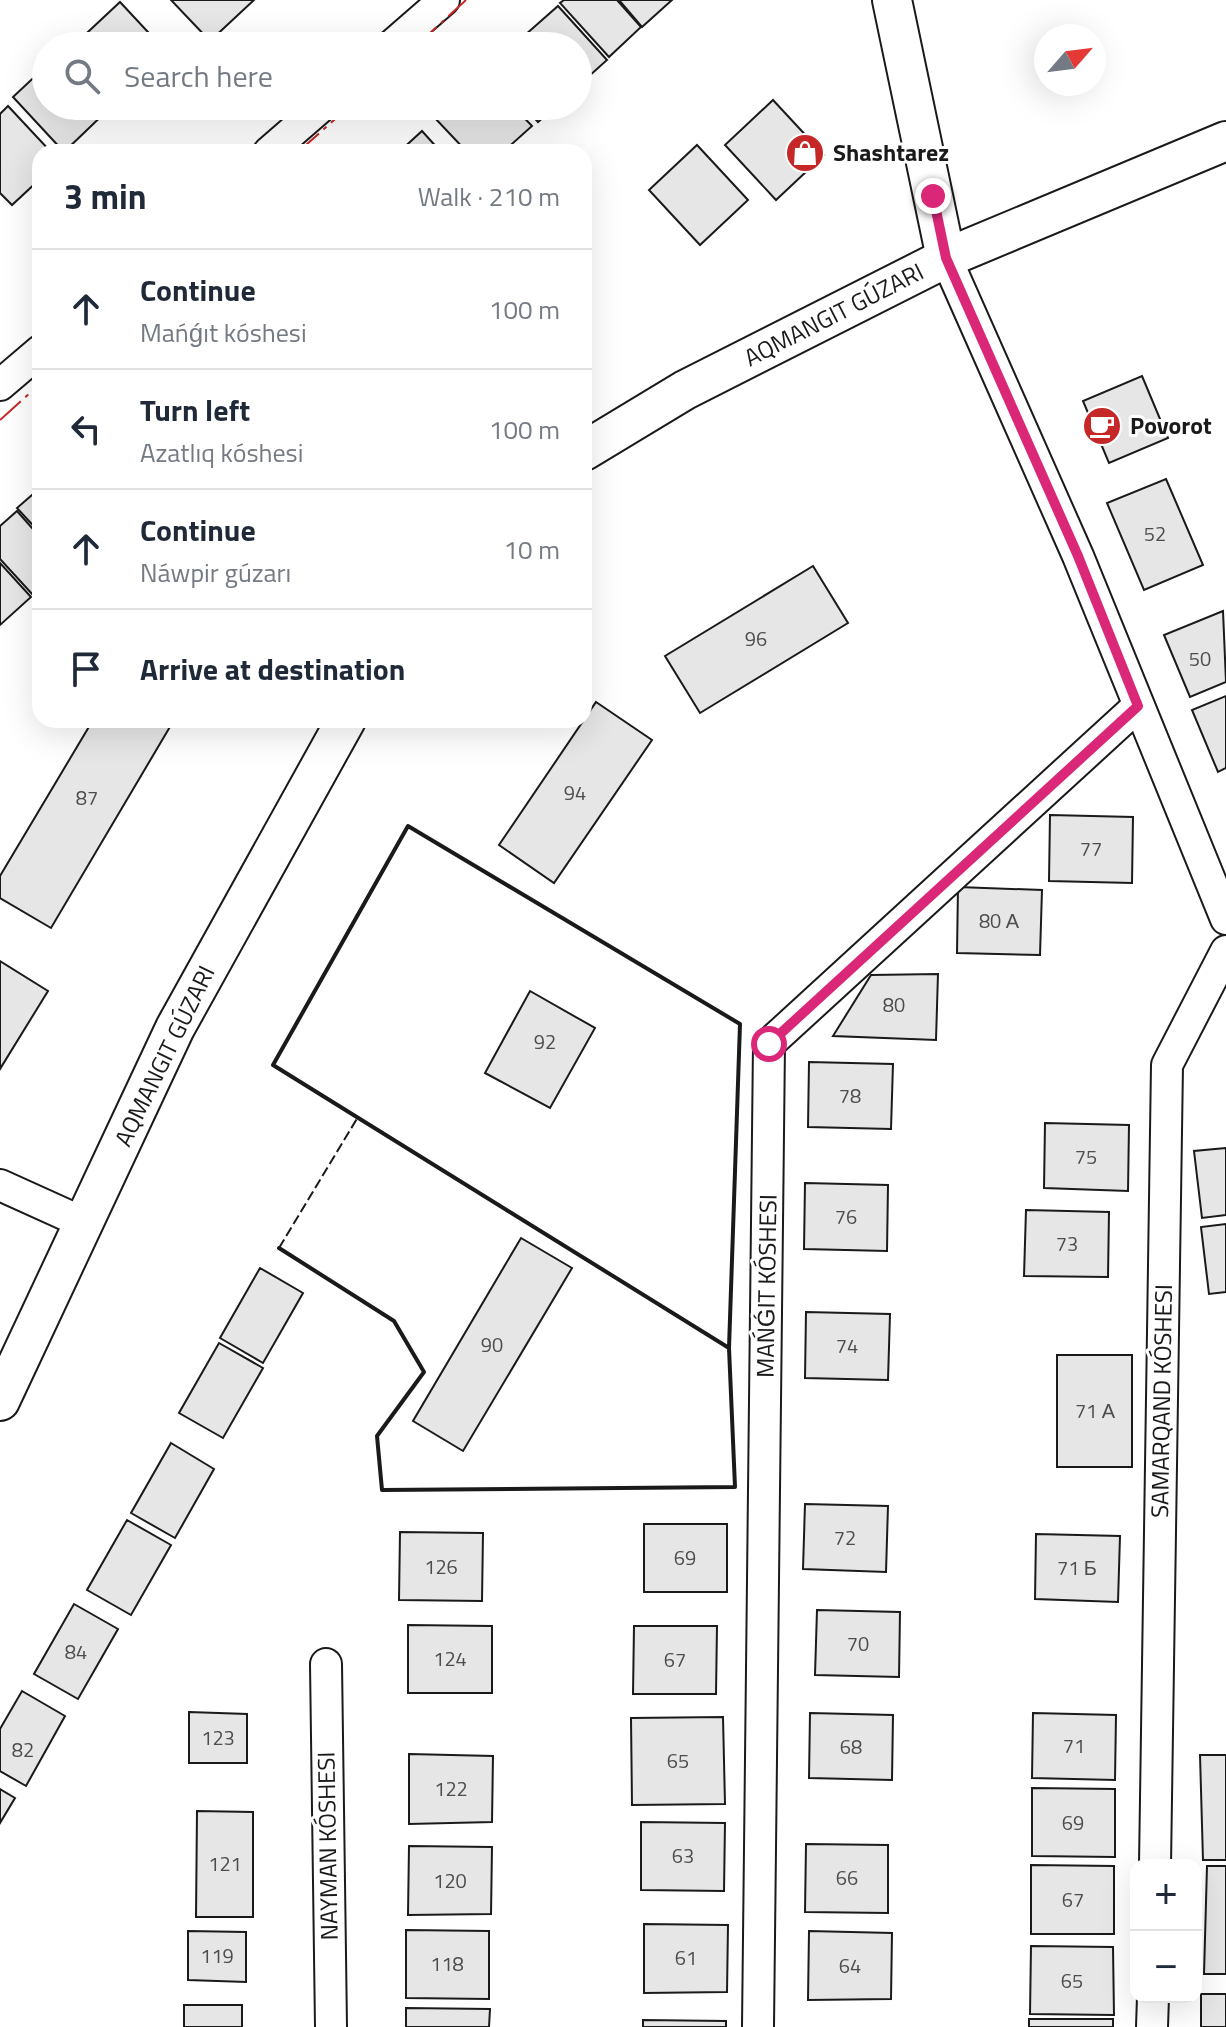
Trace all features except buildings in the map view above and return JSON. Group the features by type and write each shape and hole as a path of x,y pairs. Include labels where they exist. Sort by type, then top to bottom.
{"street":[{"path":"407,32 444,0"},
{"path":"892,0 946,258 1078,556 1226,919"},
{"path":"278,144 306,120"},
{"path":"592,446 685,390 946,258 1226,141"},
{"path":"0,385 32,358"},
{"path":"758,2027 769,1044 1138,706"},
{"path":"0,1401 175,1028 342,728"},
{"name":"SAMARQAND KÓSHESI","path":"1155,1859 1167,1065 1226,951"},
{"path":"0,1185 84,1223"},
{"name":"NAYMAN KÓSHESI","path":"326,1664 331,2027"},
{"path":"1152,2027 1153,2003"}],"fence":[{"path":"279,1248 358,1117"}],"wall":[{"path":"279,1248 394,1321 424,1372 377,1436 382,1490 735,1487 729,1348 740,1024 408,826 273,1065 729,1348"}],"power":[{"path":"431,32 466,0"},
{"path":"307,144 334,120"},
{"path":"0,420 32,391"}],"place":[{"name":"Shashtarez","path":"805,153"},
{"name":"Povorot","path":"1102,426"}],"route":[{"path":"769,1044 1138,706 1078,556 946,258 933,196"}]}
